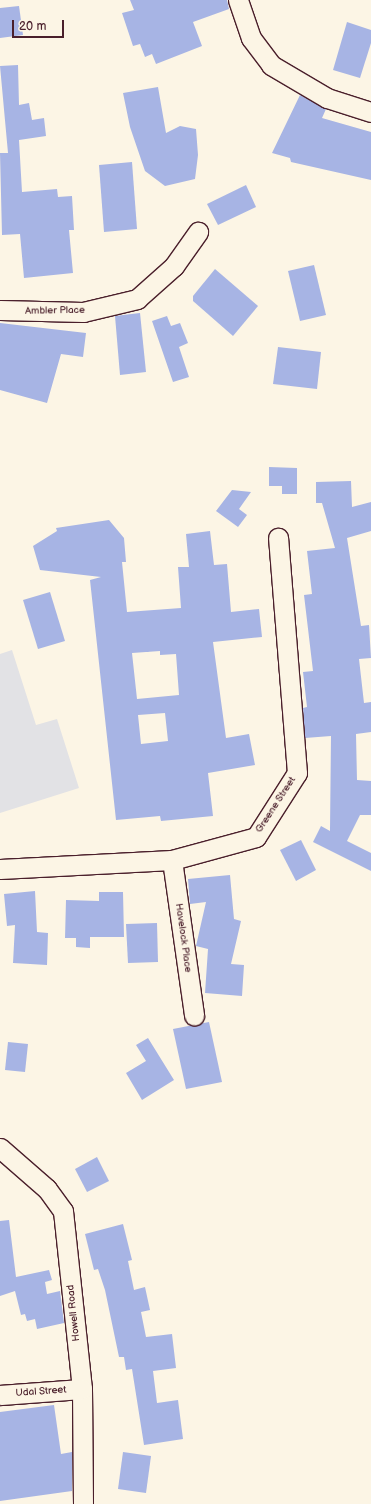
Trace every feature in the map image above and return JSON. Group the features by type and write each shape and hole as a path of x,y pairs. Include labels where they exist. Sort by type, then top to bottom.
{"street":[{"path":"238,0 251,38 271,64 328,98 371,112"},
{"name":"Ambler Place","path":"0,310 83,312 136,299 174,266 198,232"},
{"name":"Greene Street","path":"0,869 172,860 256,837 297,773 278,538"},
{"name":"Havelock Place","path":"172,860 194,1015"},
{"name":"Howell Road","path":"0,1148 47,1189 63,1211 82,1389 83,1504"},
{"name":"Udal Street","path":"0,1395 82,1389"}],"shaded area":[{"path":"12,650 36,725 57,719 79,788 0,813 0,654"}],"building":[{"path":"130,0 227,0 229,9 193,22 202,46 156,64 152,54 145,57 140,44 133,46 122,13 134,10"},
{"path":"19,6 23,35 0,38 0,8"},
{"path":"347,22 371,30 371,43 360,78 333,70"},
{"path":"18,65 19,105 29,103 32,120 44,118 46,136 19,140 22,192 57,189 58,197 72,196 74,230 69,230 73,273 24,278 20,234 2,235 0,153 8,153 0,66"},
{"path":"158,87 166,133 180,126 196,129 198,155 195,179 165,186 145,171 130,127 123,93"},
{"path":"300,95 326,109 322,118 371,132 371,180 291,162 290,158 272,153"},
{"path":"132,162 137,229 104,232 99,165"},
{"path":"246,185 256,207 218,225 207,204"},
{"path":"314,265 326,315 300,321 288,271"},
{"path":"215,269 258,306 233,336 193,301 193,296"},
{"path":"140,313 146,372 120,375 115,316"},
{"path":"167,316 171,326 180,323 188,343 179,347 189,377 173,382 152,321"},
{"path":"0,323 86,333 83,357 61,354 47,403 0,390"},
{"path":"278,347 321,352 317,389 273,384"},
{"path":"269,467 297,468 297,494 282,494 282,486 269,486"},
{"path":"351,481 352,507 371,502 371,531 347,538 361,626 369,625 371,658 359,659 364,703 371,702 371,732 356,734 357,780 371,781 371,815 360,815 347,841 371,853 371,871 313,842 321,826 330,831 331,736 305,738 303,708 307,707 303,672 313,671 304,595 312,594 307,551 335,548 322,503 316,503 316,482"},
{"path":"232,490 251,492 239,509 247,515 238,527 216,511"},
{"path":"109,520 124,538 126,562 122,562 127,612 181,608 178,567 189,567 186,534 210,531 214,565 227,564 231,612 259,609 262,637 213,642 226,738 249,734 255,765 208,773 213,816 161,821 160,816 116,820 90,580 101,577 40,570 33,546 57,531 56,528","holes":["160,651 160,655 176,654 179,695 137,699 132,653","165,713 168,741 141,744 138,715"]},
{"path":"50,592 65,641 38,649 23,600"},
{"path":"301,840 316,870 296,881 280,850"},
{"path":"230,875 234,919 241,921 231,964 244,965 242,996 205,993 208,949 196,946 206,902 190,904 188,879"},
{"path":"35,891 37,932 48,933 47,965 13,963 15,925 7,926 4,894"},
{"path":"99,892 123,892 124,937 90,937 90,948 76,947 76,938 65,938 66,900 99,901"},
{"path":"157,923 158,962 128,963 126,924"},
{"path":"209,1022 222,1082 186,1089 173,1029"},
{"path":"148,1038 174,1080 142,1100 126,1073 146,1061 136,1045"},
{"path":"8,1042 28,1044 25,1072 5,1070"},
{"path":"97,1157 109,1181 87,1192 75,1169"},
{"path":"9,1220 16,1277 49,1270 52,1280 45,1282 47,1294 60,1291 64,1323 37,1329 35,1319 27,1321 25,1314 21,1315 15,1291 0,1296 0,1221"},
{"path":"123,1224 132,1260 128,1261 134,1290 145,1287 150,1310 141,1312 146,1337 172,1334 176,1368 153,1371 157,1403 178,1400 183,1439 144,1445 132,1369 126,1370 124,1357 119,1357 105,1290 98,1269 94,1270 85,1234"},
{"path":"54,1405 61,1454 72,1452 72,1491 0,1501 0,1412"},
{"path":"123,1452 151,1456 146,1493 118,1489"}]}
